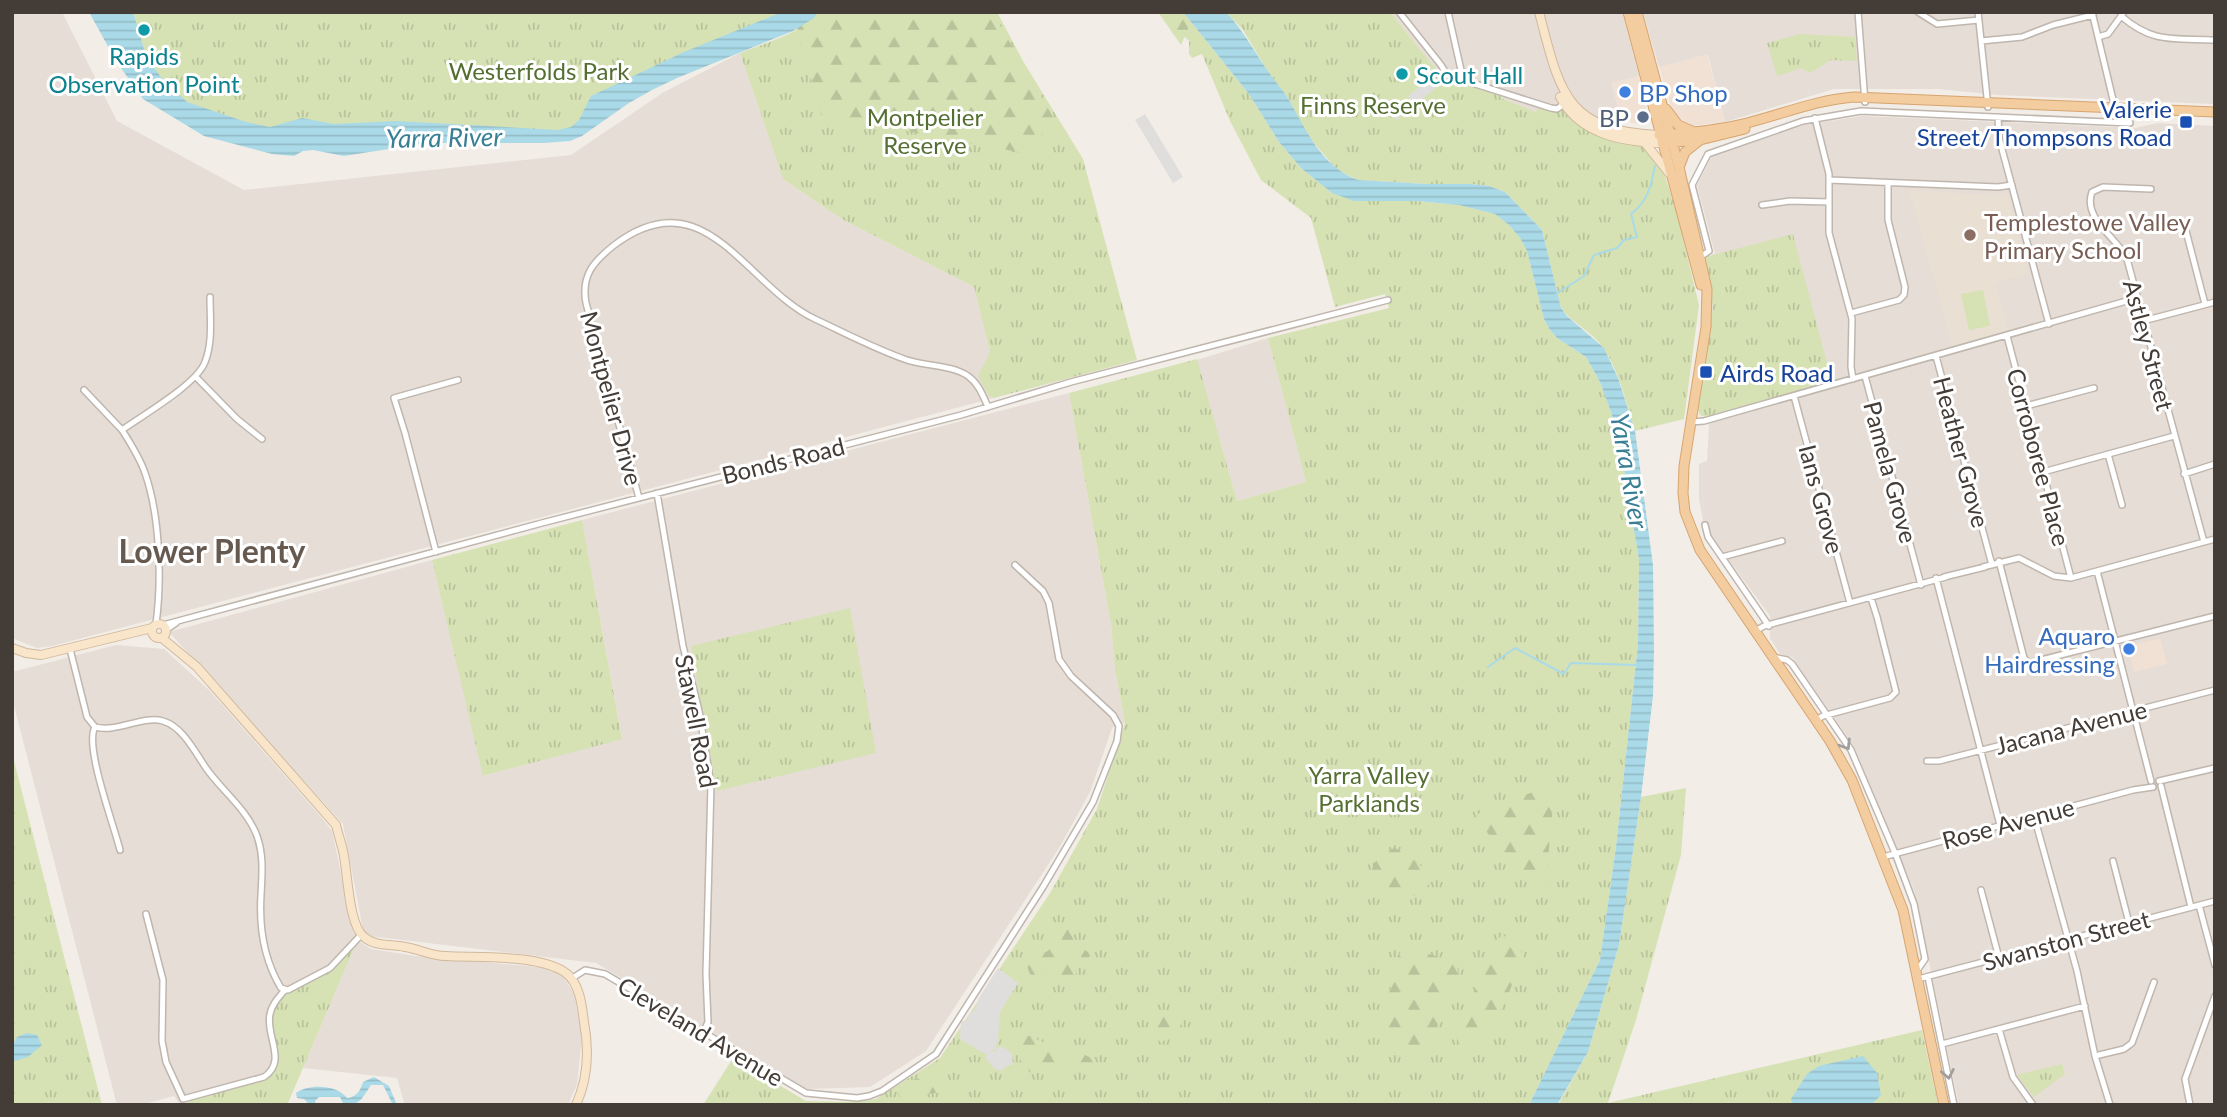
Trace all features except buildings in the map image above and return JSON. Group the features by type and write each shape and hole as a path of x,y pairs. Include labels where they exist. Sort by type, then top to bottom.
{"main road":[{"path":"1628,12 1666,139 1679,167 1707,289 1683,494 1691,532 1700,550 1846,767 1901,902 1944,1105"},
{"path":"1637,12 1661,102 1671,175 1707,307"},
{"path":"1666,139 1727,134 1817,107 1865,99 2215,114"},
{"path":"1661,102 1678,125 1700,136"},
{"path":"1679,167 1685,152 1700,136"}],"street":[{"path":"1399,12 1447,75 1544,105 1565,102 1584,115 1612,128 1666,139"},
{"path":"1448,12 1463,79"},
{"path":"1539,12 1565,102 1579,121 1610,136 1645,143 1666,139"},
{"path":"1858,12 1865,99"},
{"path":"1918,12 1937,24 1979,20"},
{"path":"1978,12 1986,104"},
{"path":"1981,41 2020,37 2092,13 2115,110"},
{"path":"2098,35 2106,35 2122,14 2138,30 2150,36 2215,40"},
{"path":"1700,257 1709,251 1693,188 1694,180 1712,151 1815,118 1867,111 2130,123"},
{"path":"1998,117 1998,132 2049,324"},
{"path":"1815,118 1829,180 1829,233 1853,325 1853,379"},
{"path":"1645,143 1671,175"},
{"path":"1829,180 1998,187 2012,185"},
{"path":"1851,313 1899,300 1905,291 1888,220 1888,183"},
{"name":"Astley Street","path":"2151,189 2101,187 2090,196 2096,220 2125,255 2202,542"},
{"path":"1762,205 1790,201 1829,202"},
{"name":"Montpelier Drive","path":"639,498 584,288 587,273 599,258 633,233 653,225 684,224 714,236 802,312 906,360 963,374 978,387 988,407"},
{"path":"2186,231 2205,304"},
{"path":"122,430 196,376 205,363 210,340 209,297"},
{"name":"Bonds Road","path":"12,648 34,655 160,629 178,621 1388,300"},
{"path":"1691,419 1708,419 2138,300"},
{"path":"2143,321 2213,302 2215,310"},
{"name":"Corroboree Place","path":"2007,336 2071,578"},
{"name":"Heather Grove","path":"1936,356 1988,548 2004,579 2025,665 2117,641"},
{"path":"196,376 237,419 262,439"},
{"name":"Pamela Grove","path":"1865,376 1920,583"},
{"path":"436,552 394,398 458,380"},
{"path":"2026,406 2094,388"},
{"path":"84,390 122,430 145,471 154,502 160,629 197,667 335,825 343,851 355,922 361,935 374,943 444,956 501,957 551,966 565,972 571,979 582,1005 586,1041 586,1074 576,1105"},
{"name":"Ians Grove","path":"1794,396 1850,603"},
{"path":"2043,472 2174,436"},
{"path":"2108,454 2122,505"},
{"path":"2183,473 2215,464"},
{"name":"Stawell Road","path":"657,493 683,646 699,711 711,784 706,974 708,1022 703,1033"},
{"path":"1705,525 1708,537 1769,625"},
{"path":"1757,633 1769,625 2008,560 2021,558 2054,576 2071,578 2215,539"},
{"path":"1723,557 1782,541"},
{"name":"Cleveland Avenue","path":"571,979 585,970 605,974 806,1093 857,1098 869,1096 882,1091 936,1054 1043,887 1093,802 1117,741 1119,726 1113,715 1071,676 1059,659 1049,603 1043,591 1015,565"},
{"path":"2099,571 2149,764 2163,802 2191,907"},
{"path":"1936,580 2000,825"},
{"path":"1816,720 1898,696 1872,597"},
{"path":"2117,641 2215,616"},
{"path":"70,649 87,717 94,727"},
{"path":"1773,657 1792,664 1851,750 1914,904 1926,959 1917,975"},
{"name":"Jacana Avenue","path":"1927,761 1939,761 1981,751 2215,690"},
{"path":"94,727 113,728 157,720 173,725 249,819 262,858 260,921 264,945 270,965 285,990"},
{"path":"94,727 90,734 93,757 120,850"},
{"name":"Rose Avenue","path":"1883,857 2215,768"},
{"path":"2034,816 2110,1105"},
{"path":"2113,861 2129,923"},
{"path":"1981,890 1999,958"},
{"name":"Swanston Street","path":"1917,975 1928,977 2215,901"},
{"path":"2199,905 2215,965"},
{"path":"146,914 163,981 162,1041 166,1062 183,1099 264,1077 270,1073 275,1064 276,1051 269,1024 270,1012 285,990 330,968 361,935"},
{"path":"1928,977 1954,1105"},
{"path":"2095,1056 2124,1049 2132,1044 2154,982"},
{"path":"2190,1104 2185,1079 2215,996"},
{"path":"1942,1044 2085,1006"},
{"path":"1999,1028 2012,1077 2033,1105"}],"shaded area":[{"path":"12,12 62,12 117,121 244,190 571,155 664,92 740,53 783,179 840,218 974,287 990,352 982,380 989,396 994,398 37,648 12,638"},
{"path":"1390,12 1622,12 1639,76 1612,83 1624,142 1574,120 1565,112 1538,108 1536,112 1462,82 1448,79 1435,68"},
{"path":"1643,12 2215,12 2215,104 1998,95 1938,89 1834,89 1725,122 1708,55 1659,67"},
{"path":"1707,54 1725,122 1691,126 1679,120 1672,109 1659,67"},
{"path":"1434,76 1438,82 1435,84 1437,87 1396,120 1391,115 1410,99 1408,96"},
{"path":"1639,76 1648,116 1646,121 1640,124 1621,121 1612,83"},
{"path":"1145,114 1183,177 1173,183 1135,120"},
{"path":"1862,116 2135,128 2158,123 2215,126 2215,1105 1959,1105 1914,890 1859,758 1853,745 1792,657 1780,654 1770,638 1770,616 1704,526 1699,499 1699,464 1707,461 1709,427 1708,417 1701,416 1698,410 1712,317 1712,254 1715,254 1697,185 1712,156 1805,125"},
{"name":"Templestowe Valley Primary School","path":"1909,190 2008,196 2029,273 1995,283 2009,331 1952,346"},
{"path":"1268,338 1306,482 1237,501 1197,360"},
{"path":"1069,393 1111,624 1115,670 1125,723 1112,728 1090,792 1059,848 926,1051 870,1087 807,1089 596,963 369,936 363,930 343,824 169,632 432,560 484,776 622,738 582,520"},
{"path":"2160,638 2167,664 2134,672 2127,647"},
{"path":"116,645 164,649 210,691 322,818 332,831 353,930 360,942 371,949 416,956 539,967 561,974 574,993 582,1036 577,1084 568,1105 405,1105 397,1078 303,1068 354,948 329,972 290,991 279,1002 273,1011 271,1024 279,1050 278,1067 264,1080 190,1100 184,1105 174,1096 140,1105 117,1105 12,698 12,672"},
{"path":"998,968 1018,983 1000,1012 998,1040 995,1050 990,1050 995,1052 998,1047 1003,1047 1012,1053 1013,1065 1000,1071 985,1058 987,1055 960,1039 961,1021 967,1021 969,1014 974,1011"}],"green space":[{"name":"Westerfolds Park","path":"128,12 790,12 576,128 544,132 276,134 188,110 149,70"},
{"name":"Montpelier Reserve","path":"818,12 997,12 1023,61 1083,159 1137,360 994,398 989,396 978,376 990,352 974,287 840,218 783,179 740,53 804,26"},
{"path":"818,12 992,12 1053,117 1029,154 821,115 797,28"},
{"path":"1158,12 1183,12 1191,22 1181,45"},
{"name":"Yarra Valley Parklands","path":"1183,12 1249,94 1279,142 1301,168 1332,193 1459,205 1495,214 1509,225 1527,251 1544,319 1550,330 1557,338 1586,357 1600,382 1619,440 1639,558 1638,644 1616,847 1600,960 1529,1105 703,1105 733,1058 806,1101 854,1102 876,1099 940,1058 1050,893 1097,809 1125,723 1115,670 1111,624 1069,393 1197,359 1237,501 1306,482 1268,338 1389,308 1385,294 1335,307 1311,218 1261,180 1230,121 1202,54 1192,58 1189,54 1189,41 1172,24"},
{"name":"Finns Reserve","path":"1226,12 1390,12 1435,68 1448,79 1500,94 1501,98 1536,112 1538,108 1563,110 1580,125 1643,145 1663,170 1676,210 1699,305 1684,419 1635,431 1610,358 1594,338 1561,308 1542,230 1505,192 1489,186 1470,184 1358,180 1337,170 1308,136 1288,98 1270,75 1243,30"},
{"path":"1800,34 1855,37 1857,61 1831,60 1810,73 1801,68 1777,76 1767,43"},
{"path":"1793,234 1832,382 1708,417 1700,415 1698,410 1713,309 1705,257"},
{"path":"1983,290 1990,326 1969,330 1961,294"},
{"path":"582,520 622,739 483,776 432,560"},
{"path":"850,608 876,753 717,791 691,646"},
{"path":"12,753 102,1105 12,1105"},
{"path":"1543,788 1550,790 1553,805 1546,882 1540,887 1516,867 1477,819 1478,814"},
{"path":"1686,788 1681,855 1636,1020 1608,1103 1922,1030 1938,1105 1558,1105 1588,1052 1619,945 1641,797"},
{"path":"1395,848 1424,869 1429,887 1403,900 1387,902 1379,899 1374,892 1371,876 1378,859"},
{"path":"1067,926 1072,930 1077,943 1090,956 1077,961 1077,979 1067,982 1048,974 1033,977 1028,967 1033,952 1036,949 1046,952 1049,950"},
{"path":"1502,936 1513,938 1520,946 1523,959 1507,997 1481,1045 1472,1051 1463,1048 1457,1039 1457,1029 1494,941"},
{"path":"355,946 289,1105 184,1105 192,1099 264,1080 273,1073 279,1056 272,1019 278,1003 297,987 331,970"},
{"path":"1405,947 1456,964 1458,970 1441,1017 1427,1043 1415,1058 1389,1049 1384,1031 1387,1003 1399,954"},
{"path":"1175,1010 1182,1013 1177,1031 1161,1042 1154,1038 1153,1026 1161,1017"},
{"path":"1026,1035 1051,1046 1092,1058 1098,1063 1101,1078 1095,1080 1064,1065 1038,1073 1029,1071 1015,1045 1019,1038"},
{"path":"2062,1064 2065,1074 2034,1097 2017,1075"},
{"path":"920,1078 927,1087 943,1081 950,1082 952,1091 928,1094 908,1103 902,1102 897,1092 911,1080"}],"water":[{"name":"Yarra River","path":"89,12 133,12 146,56 160,76 187,102 246,122 270,127 302,118 334,124 396,121 557,130 571,127 579,120 591,96 684,52 782,12 818,12 814,18 793,31 652,90 570,141 427,143 344,156 313,150 294,156 272,154 204,136 143,99 116,61"},
{"name":"Yarra River","path":"1183,12 1226,12 1287,97 1317,147 1345,174 1358,180 1470,184 1489,186 1505,192 1542,230 1561,308 1604,348 1618,378 1635,431 1653,565 1653,696 1619,945 1588,1052 1557,1105 1529,1105 1600,960 1616,847 1638,644 1639,559 1619,440 1611,412 1600,382 1586,357 1557,338 1544,319 1527,251 1509,225 1495,214 1459,205 1417,201 1354,201 1332,193 1301,168 1279,142 1249,94"},
{"path":"27,1033 37,1035 42,1045 28,1057 12,1060 12,1046 17,1037"},
{"path":"1863,1056 1877,1073 1881,1095 1872,1104 1793,1105 1791,1099 1807,1074 1819,1066"},
{"path":"374,1077 389,1086 397,1105 393,1105 383,1085 371,1085 360,1100 353,1104 343,1103 340,1097 319,1097 315,1101 316,1105 310,1105 304,1099 297,1098 296,1093 302,1090 323,1087 337,1090 347,1098 358,1093 363,1082"}],"waterway":[{"path":"1556,294 1584,276 1594,255 1617,248 1624,240 1637,237 1631,214 1645,198 1655,166"},
{"path":"1488,667 1515,648 1564,674 1571,663 1636,665"}],"place":[{"name":"Rapids Observation Point","path":"144,30"},
{"name":"Scout Hall","path":"1402,74"},
{"name":"BP Shop","path":"1625,92"},
{"name":"BP","path":"1643,117"},
{"name":"Valerie Street/Thompsons Road","path":"2186,122"},
{"name":"Templestowe Valley Primary School","path":"1970,235"},
{"name":"Airds Road","path":"1706,372"},
{"name":"Aquaro Hairdressing","path":"2129,649"}],"district":[{"name":"Lower Plenty","path":"212,550"}]}
